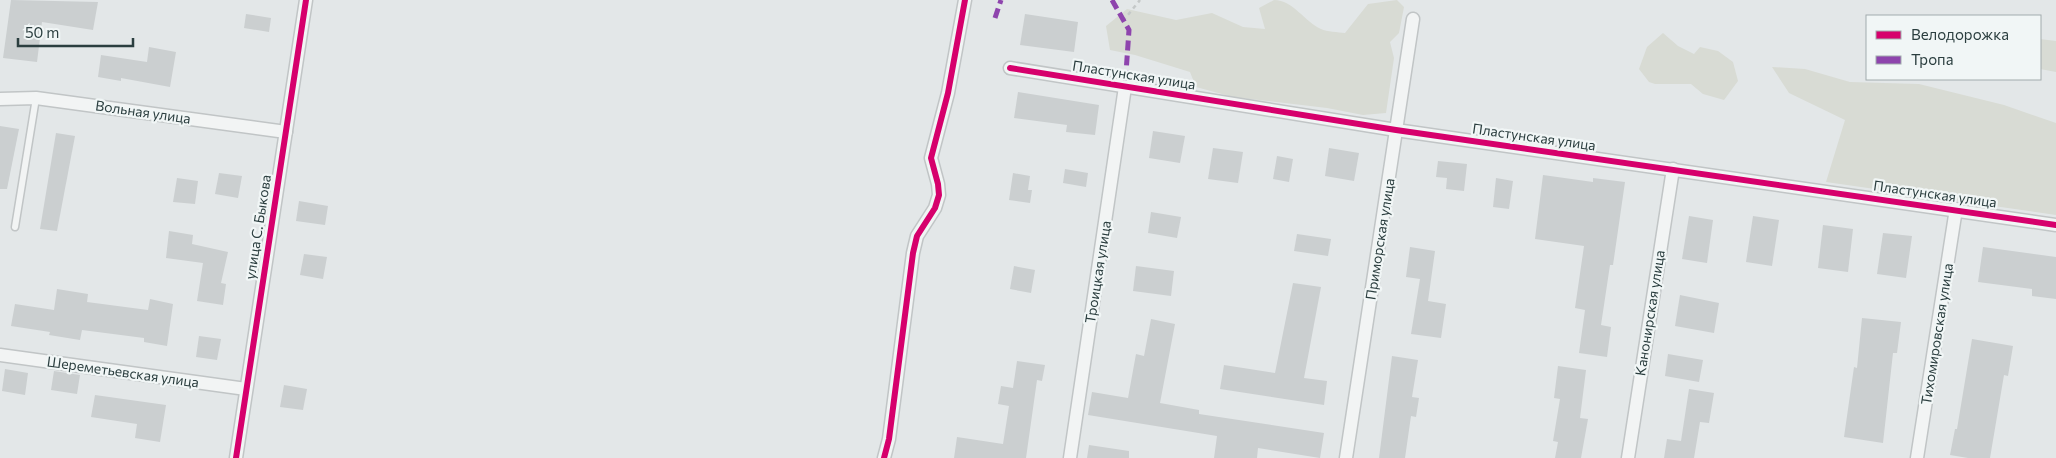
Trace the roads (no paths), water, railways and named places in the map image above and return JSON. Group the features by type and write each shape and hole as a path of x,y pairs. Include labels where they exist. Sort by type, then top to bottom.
{"street":[{"name":"улица С. Быкова","path":"236,458 306,0"},
{"path":"884,458 890,439 913,253 917,236 935,208 939,195 938,184 930,158 948,93 965,0"},
{"name":"Приморская улица","path":"1346,458 1414,19"},
{"name":"Пластунская улица","path":"1010,68 1396,130 1956,209 2056,225"},
{"name":"Троицкая улица","path":"1070,458 1125,87"},
{"name":"Вольная улица","path":"0,99 36,98 286,132"},
{"name":"Канонирская улица","path":"1628,458 1673,169"},
{"name":"Тихомировская улица","path":"1917,458 1956,209"},
{"name":"Шереметьевская улица","path":"0,355 246,389"}],"lane":[{"path":"15,227 36,98"}]}
